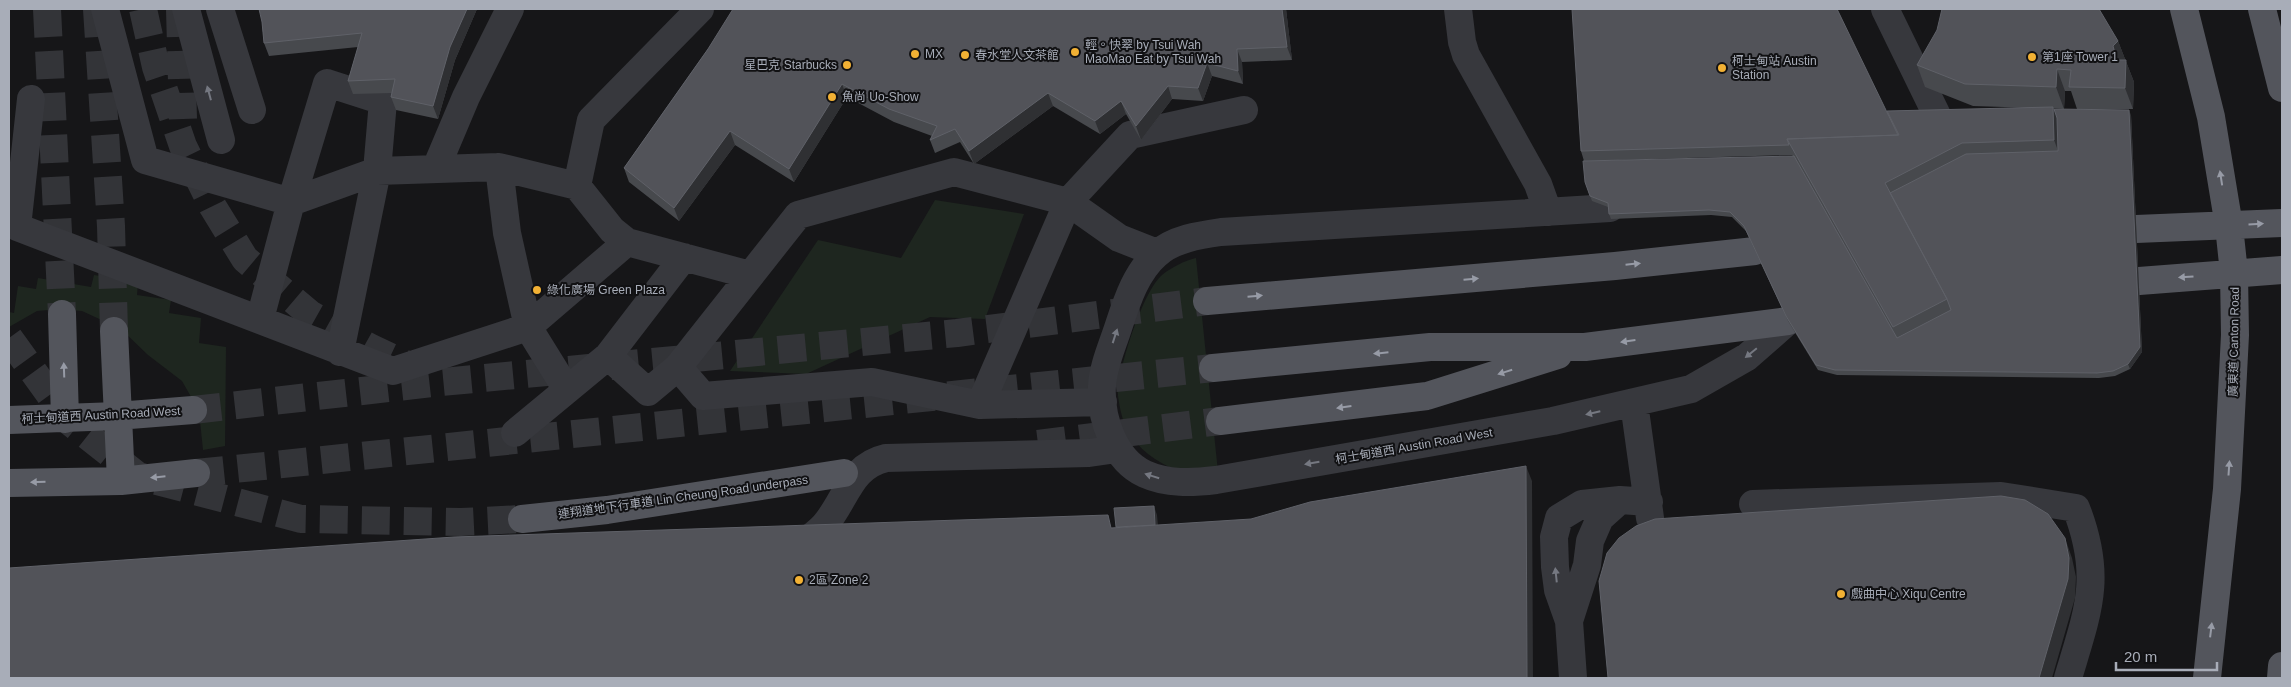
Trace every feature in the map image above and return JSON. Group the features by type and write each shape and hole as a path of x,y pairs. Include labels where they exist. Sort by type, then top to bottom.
{"main road":[{"name":"廣東道 Canton Road","path":"2184,9 2211,116 2229,226 2234,274 2235,335 2229,471 2207,678"},
{"path":"2262,9 2282,88"},
{"path":"2136,229 2282,223"},
{"path":"1207,301 1606,267 1755,251"},
{"path":"2139,281 2282,270"},
{"path":"62,314 65,419"},
{"name":"柯士甸道西 Austin Road West","path":"1213,368 1335,358 1430,347 1586,347 1788,321"},
{"path":"114,331 121,481"},
{"path":"1220,421 1428,396 1586,347"},
{"name":"柯士甸道西 Austin Road West","path":"9,420 65,419 193,410"},
{"path":"9,482 121,481 196,473"},
{"name":"連翔道地下行車道 Lin Cheung Road underpass","path":"522,519 607,510 844,473"},
{"path":"2281,678 2282,666"}],"street":[{"path":"105,9 145,160 291,202 377,171 499,167 578,186 612,230 626,242 750,275"},
{"path":"186,9 221,140"},
{"path":"220,9 252,110"},
{"path":"436,168 466,98 510,9"},
{"path":"578,186 590,120 700,9"},
{"path":"1458,9 1462,42 1466,56 1538,184 1548,212"},
{"path":"1885,9 1963,168"},
{"path":"260,319 291,202 327,84 383,101 377,171 340,352"},
{"path":"31,99 17,228 393,371 528,327 626,242"},
{"path":"980,405 1068,202 1130,135 1244,110"},
{"path":"499,167 507,232 528,327 567,390"},
{"path":"608,356 648,392 678,367 798,215 954,172 1068,202 1119,238 1157,253"},
{"name":"柯士甸道西 Austin Road West","path":"1610,208 1221,232 1191,238 1157,253 1142,272 1130,295 1105,366 1102,386 1103,402 1107,424 1117,449 1129,463 1144,474 1169,481 1192,482 1216,480 1544,423 1634,404 1691,389 1747,357 1788,321"},
{"path":"515,433 608,356 684,257"},
{"path":"678,367 703,396 872,382 980,405 1103,402"},
{"path":"1634,404 1649,502 1652,540"},
{"path":"784,566 788,558 826,524 857,474 864,467 876,461 886,458 1089,453 1117,449"},
{"path":"1753,504 2001,496 2076,508 2086,534 2092,583 2089,606 2068,678"},
{"path":"1573,678 1569,622 1558,590 1555,566 1554,537 1559,518 1582,504 1620,500 1649,502"},
{"path":"1569,622 1586,565 1590,541 1600,518 1620,500"}],"shaded area":[{"path":"935,200 1024,214 985,319 930,317 806,374 730,371 818,240 901,258"},
{"path":"1196,258 1218,472 1173,469 1148,454 1136,443 1127,430 1118,396 1126,351 1147,297 1162,275 1178,265"},
{"path":"94,275 138,282 137,295 171,300 169,313 201,318 199,343 226,347 225,446 203,450 200,421 194,402 182,381 148,355 121,329 82,311 60,309 37,311 9,327 9,312 14,313 18,286 36,289 38,278 91,287"}],"building":[{"path":"259,9 467,9 450,47 433,106 391,97 395,79 348,81 362,33 264,43"},
{"path":"733,9 1282,9 1287,47 1237,49 1238,71 1207,63 1198,88 1168,86 1136,126 1121,101 1095,121 1048,93 969,151 955,129 930,140 937,126 889,109 842,84 789,169 730,131 674,208 624,168 708,49"},
{"name":"柯士甸站 Austin Station","path":"1572,9 1837,9 1898,135 1787,139 1789,145 1581,151"},
{"name":"第1座 Tower 1","path":"1942,9 2099,9 2118,41 2113,46 2117,60 2126,60 2125,88 2069,87 2071,70 2057,69 2056,87 1965,84 1917,65 1937,30"},
{"path":"2053,107 2054,140 1962,143 1885,183 1947,299 1893,327 1787,139 1899,135 1887,111"},
{"path":"2054,109 2129,110 2140,347 2128,364 2113,371 2097,373 1835,370 1816,365 1786,316 1744,226 1730,212 1709,210 1609,214 1608,203 1590,196 1585,182 1583,161 1794,156 1897,338 1951,310 1947,299 1890,193 1966,154 2058,151 2057,118"},
{"name":"2區 Zone 2","path":"1526,466 1527,678 9,678 9,568 454,537 1108,515 1111,528 1251,519 1310,502"},
{"name":"戲曲中心 Xiqu Centre","path":"2001,496 2025,500 2048,514 2065,538 2069,558 2068,579 2039,678 1608,678 1599,581 1607,553 1619,538 1636,526 1655,519"},
{"path":"1154,506 1155,525 1116,527 1114,508"}],"tunnel":[{"path":"47,9 62,314"},
{"path":"97,9 111,226 114,331"},
{"path":"143,9 156,67 183,146 213,207 245,259 310,314 371,348 405,364"},
{"path":"180,9 183,119"},
{"path":"193,410 442,382 957,333 1207,301"},
{"path":"9,338 69,421 138,476 301,519 461,522 522,519"},
{"path":"196,473 1213,368"},
{"path":"1038,444 1220,421"}],"place":[{"name":"輕。快翠 by Tsui Wah MaoMao Eat by Tsui Wah","path":"1075,52"},
{"name":"MX","path":"915,54"},
{"name":"春水堂人文茶館","path":"965,55"},
{"name":"第1座 Tower 1","path":"2032,57"},
{"name":"星巴克 Starbucks","path":"847,65"},
{"name":"柯士甸站 Austin Station","path":"1722,68"},
{"name":"魚尚 Uo-Show","path":"832,97"},
{"name":"綠化廣場 Green Plaza","path":"537,290"},
{"name":"2區 Zone 2","path":"799,580"},
{"name":"戲曲中心 Xiqu Centre","path":"1841,594"}]}
